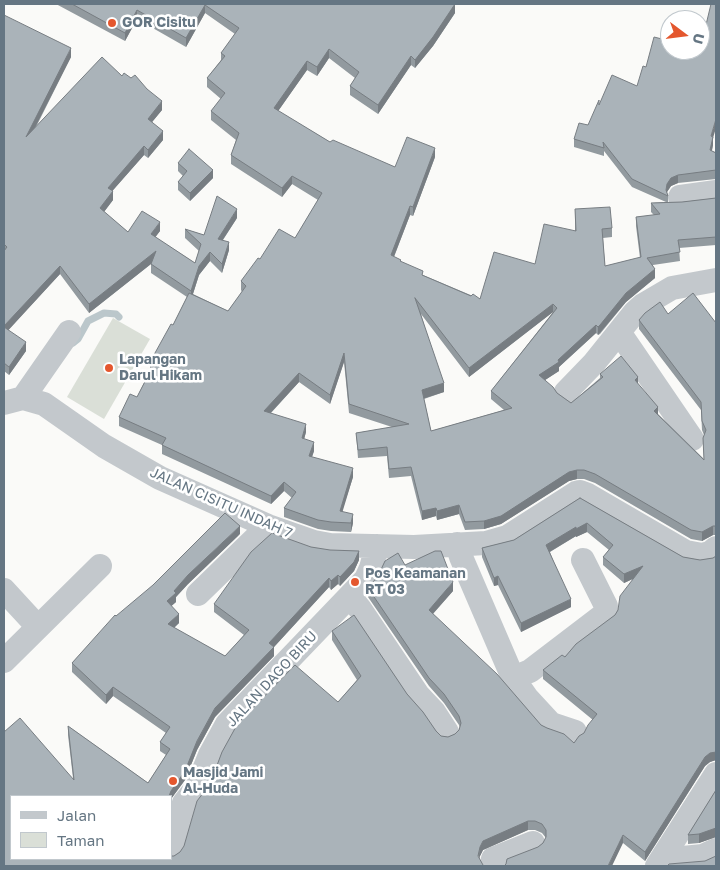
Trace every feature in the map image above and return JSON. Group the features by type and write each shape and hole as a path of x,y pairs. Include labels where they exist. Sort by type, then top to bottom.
{"street":[{"path":"680,197 716,192"},
{"path":"566,392 639,309 672,288 716,280"},
{"path":"13,400 69,332"},
{"path":"619,332 692,439"},
{"name":"JALAN CISITU INDAH 7","path":"13,400 44,404 104,446 160,478 268,526 314,542 414,547 486,543 507,537 580,492 588,494 686,552 702,555 710,553 716,548"},
{"path":"198,594 268,526"},
{"path":"457,544 513,678 527,698 551,724 575,732"},
{"name":"JALAN DAGO BIRU","path":"172,847 184,803 197,787 210,755 227,724 366,579 372,568 378,546"},
{"path":"513,678 530,670 606,613 606,606 583,560"},
{"path":"4,662 100,566"},
{"path":"4,590 38,627"},
{"path":"350,597 418,695 434,712 447,732"},
{"path":"660,863 716,774"},
{"path":"494,866 492,863 493,859 533,843"},
{"path":"660,863 703,856 716,850"}],"green space":[{"name":"Lapangan Darul Hikam","path":"113,318 150,339 104,419 67,397"}],"building":[{"path":"72,4 455,4 415,60 411,56 378,105 350,86 359,72 329,49 317,67 307,61 274,108 330,142 333,140 395,167 407,137 435,148 413,207 410,206 391,255 423,271 422,275 471,296 473,294 480,299 494,252 535,264 544,224 576,231 575,209 610,207 612,228 602,229 605,266 641,257 636,217 660,214 651,203 716,198 716,237 678,240 680,252 647,258 655,269 626,293 598,327 596,325 558,360 559,362 539,375 557,393 571,403 603,377 600,374 621,356 638,377 635,380 658,407 654,411 704,460 703,438 706,430 702,421 701,402 639,320 660,302 668,314 693,293 716,323 716,526 702,532 691,530 595,474 584,470 569,472 501,516 484,521 465,522 459,505 437,511 436,508 422,511 411,467 389,469 387,447 358,450 356,433 409,424 349,404 344,353 330,395 299,373 264,411 306,424 302,438 314,442 309,456 353,468 340,511 353,514 351,523 318,520 284,508 296,492 284,482 271,496 162,445 166,438 119,417 130,394 137,397 154,364 150,362 171,324 173,325 189,293 228,311 246,286 241,281 258,258 260,259 279,229 295,238 322,193 292,176 282,188 231,155 239,133 211,111 225,93 207,78 225,56 221,53 239,28 205,5 186,38 137,10 125,33","holes":["415,298 469,368 553,304 557,308 491,391 512,408 431,431 422,390 444,383"]},
{"path":"711,4 716,4 716,119 711,136 713,137 710,150 716,153 716,170 678,175 671,178 666,190 668,196 632,179 603,142 604,148 574,139 579,123 588,125 612,75 637,86 643,66 646,67 654,37 660,38 660,60 710,60"},
{"path":"4,15 71,48 26,137 102,57 122,76 124,73 131,78 135,75 147,89 162,101 148,119 163,131 148,150 144,146 108,188 113,191 100,208 128,232 142,211 160,222 151,234 195,263 201,244 185,229 204,235 217,196 237,209 218,239 229,242 222,264 210,252 199,266 191,291 151,264 156,251 89,304 60,266 4,326 4,251 7,247 4,244"},
{"path":"189,149 213,170 190,193 178,182 187,171 178,163"},
{"path":"4,327 26,342 9,367 4,363"},
{"path":"580,498 683,557 700,560 716,556 716,752 710,753 705,757 645,852 623,835 608,866 504,866 507,859 538,847 543,843 546,837 546,830 542,824 528,821 483,841 478,856 484,866 4,866 4,732 20,718 74,780 68,726 148,783 170,749 160,742 170,727 113,687 106,695 72,663 115,615 153,585 225,513 240,526 188,575 174,591 176,593 167,601 179,614 168,624 225,656 249,630 214,604 251,552 272,533 311,547 359,551 354,562 340,577 338,575 331,581 329,578 269,643 274,647 215,708 197,741 185,771 169,795 10,795 10,860 172,860 172,856 180,852 184,846 197,801 210,784 222,752 238,723 295,665 338,702 361,676 332,631 354,615 407,694 436,731 441,736 448,737 455,734 459,730 461,723 459,716 444,694 429,678 368,588 378,576 385,561 398,553 405,565 435,551 441,551 453,582 429,610 497,674 541,725 564,734 574,743 584,733 597,714 543,670 562,655 565,657 576,644 615,615 618,610 620,596 643,566 624,574 603,557 613,545 587,523 576,529 576,527 546,545 571,599 521,623 498,576 494,578 482,548 514,540"},
{"path":"716,790 716,828 699,834 688,835"},
{"path":"716,856 716,866 667,866 669,864 705,861"}],"waterway":[{"path":"73,343 78,339 88,321 104,313 116,314 119,317"}],"place":[{"name":"GOR Cisitu","path":"112,23"},
{"name":"Lapangan Darul Hikam","path":"109,368"},
{"name":"Pos Keamanan RT 03","path":"355,582"},
{"name":"Masjid Jami Al-Huda","path":"173,781"}]}
